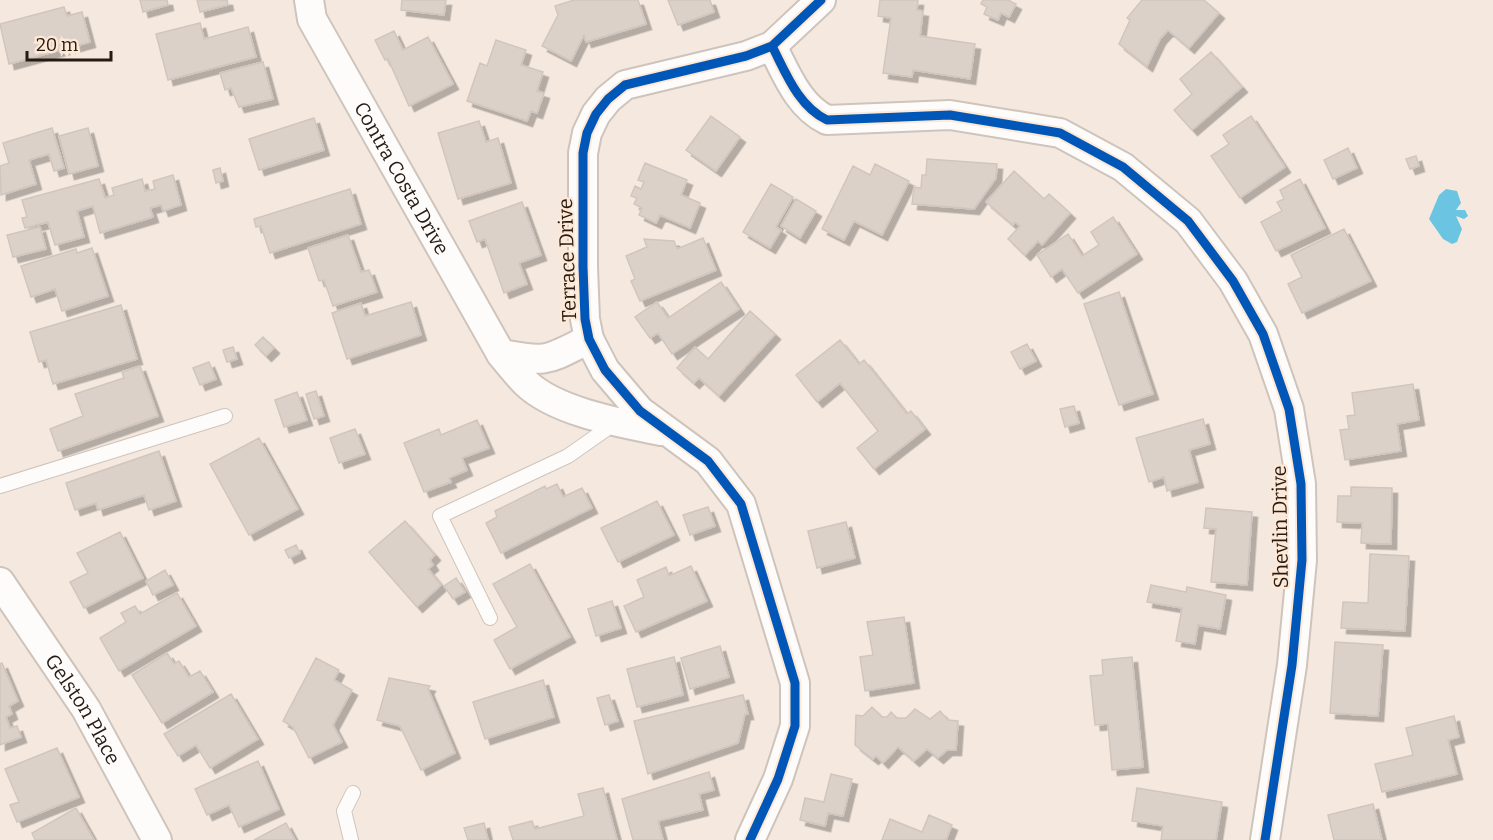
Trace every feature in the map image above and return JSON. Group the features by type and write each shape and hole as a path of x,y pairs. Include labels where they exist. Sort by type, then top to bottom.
{"street":[{"name":"Contra Costa Drive","path":"309,0 312,19 501,354 527,384 560,403 616,422 666,432"},
{"name":"Terrace Drive","path":"750,840 778,779 795,726 795,682 741,504 708,461 666,432 640,411 620,390 605,370 589,339 585,319 583,267 583,153 587,133 596,114 608,99 625,85 746,56 772,46 821,0"},
{"name":"Shevlin Drive","path":"772,46 802,100 813,113 827,120 950,115 1060,132 1123,166 1188,221 1233,281 1263,334 1285,398 1301,484 1302,560 1293,653 1265,840"},
{"path":"501,354 537,361 552,359 589,339"},
{"name":"Gelston Place","path":"0,582 86,709 157,840"}],"lane":[{"path":"0,486 225,416"},
{"path":"490,618 440,516 568,456 616,422"},
{"path":"351,840 344,811 353,793"}],"water":[{"path":"1446,189 1457,191 1461,203 1456,210 1465,210 1468,216 1464,219 1456,216 1462,229 1457,242 1452,244 1443,239 1429,219 1439,195"}],"building":[{"path":"140,0 167,0 168,5 143,12"},
{"path":"197,0 227,0 228,5 200,12"},
{"path":"402,0 446,0 444,15 401,10"},
{"path":"574,0 638,0 646,24 586,42 584,35 571,61 542,46 558,15 555,6"},
{"path":"668,0 710,0 714,12 678,25"},
{"path":"880,0 918,0 917,10 923,11 920,36 975,44 970,79 913,70 912,77 883,73 891,18 878,16"},
{"path":"983,0 1008,0 1016,4 1009,17 1001,13 998,20 984,14 987,7 981,4"},
{"path":"1142,0 1204,0 1219,13 1189,48 1168,30 1160,39 1147,66 1119,44 1130,20 1127,18"},
{"path":"64,7 67,16 82,12 90,42 9,64 0,24"},
{"path":"200,23 204,39 248,27 256,57 168,80 156,34"},
{"path":"394,31 403,50 428,37 453,84 409,106 388,59 385,60 375,40"},
{"path":"496,40 526,50 521,65 543,72 537,91 544,93 537,113 531,111 527,121 467,101 480,63 487,66"},
{"path":"1211,52 1242,87 1192,130 1174,110 1192,94 1180,79"},
{"path":"263,62 273,99 239,107 231,88 225,90 220,73"},
{"path":"711,116 740,137 716,171 686,150"},
{"path":"1251,116 1285,167 1240,198 1211,156 1229,144 1223,135"},
{"path":"314,118 324,150 259,170 249,139"},
{"path":"479,121 486,142 498,138 511,183 458,199 438,133"},
{"path":"52,128 64,168 54,171 49,154 29,160 36,184 1,195 0,166 9,163 3,143"},
{"path":"88,128 98,166 69,174 59,136"},
{"path":"1348,148 1357,168 1333,179 1324,160"},
{"path":"1416,156 1419,166 1410,169 1406,159"},
{"path":"927,159 997,164 996,178 974,209 912,204 914,187 921,188 922,175 926,175"},
{"path":"645,163 687,180 681,195 700,203 690,228 660,215 656,223 639,215 642,208 634,204 637,198 631,196 635,186 641,189 644,182 638,180"},
{"path":"875,164 909,181 882,235 854,221 844,240 822,229 853,166 870,175"},
{"path":"220,168 223,181 216,183 213,170"},
{"path":"1014,171 1044,199 1049,194 1070,213 1042,245 1038,241 1025,255 1008,239 1020,226 1015,222 1013,225 986,202"},
{"path":"173,175 181,205 163,211 161,205 150,208 153,217 100,233 93,206 77,211 84,237 55,245 48,222 25,228 22,218 27,217 22,200 99,179 105,198 114,195 112,188 142,179 145,191 155,189 153,181"},
{"path":"1300,179 1325,228 1276,251 1261,222 1282,211 1277,202 1284,199 1280,190"},
{"path":"771,184 793,197 776,227 781,230 770,248 743,232"},
{"path":"350,189 361,224 270,253 261,226 256,227 254,219"},
{"path":"796,199 816,211 800,238 781,226"},
{"path":"522,202 541,255 519,263 527,284 504,293 485,239 477,242 469,221"},
{"path":"1113,217 1137,254 1078,293 1062,269 1051,277 1037,255 1068,234 1082,256 1099,245 1091,232"},
{"path":"40,227 46,249 13,257 7,235"},
{"path":"1344,229 1371,281 1302,313 1288,284 1302,277 1291,255"},
{"path":"348,235 361,272 369,270 377,292 333,306 324,280 319,281 308,248"},
{"path":"703,238 716,270 640,301 631,281 635,279 626,256 647,247 644,239 674,241 677,249"},
{"path":"92,248 108,296 62,311 55,289 31,297 21,266 76,249 77,253"},
{"path":"721,282 739,309 672,354 658,333 650,338 635,317 657,302 668,318"},
{"path":"1119,292 1153,394 1119,405 1084,304"},
{"path":"411,302 421,335 347,359 332,313 361,303 365,316"},
{"path":"121,305 137,359 53,384 46,360 39,362 30,332"},
{"path":"750,311 775,334 719,396 699,378 694,383 677,368 695,347 708,359"},
{"path":"263,337 274,348 266,356 255,345"},
{"path":"840,340 859,364 864,360 907,414 911,411 925,429 874,469 857,448 878,431 840,383 817,402 796,375"},
{"path":"1027,344 1036,361 1020,369 1011,352"},
{"path":"233,347 237,359 227,362 223,350"},
{"path":"209,362 216,379 200,385 193,368"},
{"path":"140,366 158,416 58,451 50,429 83,416 75,394 124,378 122,372"},
{"path":"1413,384 1419,420 1397,424 1401,451 1345,460 1340,430 1349,429 1347,416 1355,415 1352,393"},
{"path":"316,391 324,416 314,419 306,394"},
{"path":"297,392 307,420 284,427 275,400"},
{"path":"1074,406 1079,423 1065,427 1060,409"},
{"path":"1203,419 1210,444 1189,450 1198,482 1167,491 1164,477 1149,482 1136,438"},
{"path":"477,420 489,448 462,458 467,470 449,478 451,482 424,492 404,443 439,429 441,435"},
{"path":"355,429 365,454 339,463 330,438"},
{"path":"259,438 298,509 249,535 210,464"},
{"path":"159,451 176,501 149,510 144,495 98,510 96,503 75,510 66,483"},
{"path":"557,484 563,497 582,488 592,508 501,553 486,523 497,517 495,511 545,486 546,489"},
{"path":"1351,487 1392,488 1391,544 1361,543 1362,523 1337,522 1338,496 1351,496"},
{"path":"657,501 674,535 618,562 601,528"},
{"path":"708,507 715,526 690,535 683,515"},
{"path":"1206,508 1252,512 1247,585 1211,582 1216,529 1204,528"},
{"path":"405,521 435,555 430,560 433,565 428,569 441,585 417,607 369,552"},
{"path":"846,522 855,558 817,568 808,531"},
{"path":"120,532 143,578 84,608 70,582 88,573 77,553"},
{"path":"296,545 300,553 289,558 285,550"},
{"path":"1370,554 1409,556 1405,631 1341,628 1343,602 1368,603"},
{"path":"530,564 570,637 510,669 494,640 517,627 493,584"},
{"path":"691,566 707,601 636,632 624,606 644,597 637,580 666,567 669,576"},
{"path":"165,570 173,585 153,595 146,581"},
{"path":"456,578 465,592 453,599 444,586"},
{"path":"1151,585 1186,592 1187,587 1226,595 1220,629 1198,625 1195,644 1176,641 1182,608 1147,602"},
{"path":"177,593 196,626 119,671 100,638 126,622 121,613 135,606 140,614"},
{"path":"612,601 621,628 596,636 588,609"},
{"path":"904,617 914,683 865,691 860,657 873,655 867,622"},
{"path":"1335,642 1383,645 1378,716 1330,713"},
{"path":"720,646 729,677 690,689 681,658"},
{"path":"167,653 174,664 179,661 189,677 200,671 213,692 162,723 132,675"},
{"path":"674,657 683,695 637,707 627,669"},
{"path":"1132,657 1143,767 1112,770 1108,724 1095,725 1090,676 1103,675 1102,660"},
{"path":"316,658 339,670 334,680 352,690 333,725 342,742 309,758 293,727 283,721"},
{"path":"2,663 18,701 9,706 12,714 6,717 10,728 17,726 21,737 0,745 0,664"},
{"path":"389,678 430,686 428,689 455,753 421,770 400,726 377,720"},
{"path":"543,680 554,717 485,739 473,702"},
{"path":"231,694 258,739 210,768 196,745 178,756 164,734"},
{"path":"609,695 618,721 605,725 597,698"},
{"path":"743,695 748,714 745,714 738,743 648,774 634,721"},
{"path":"872,707 882,717 887,717 891,712 897,718 906,718 915,709 930,719 940,711 948,720 958,721 956,750 947,750 938,758 927,749 914,761 898,747 883,763 876,756 873,759 855,745 856,715 863,716"},
{"path":"1454,716 1459,737 1448,740 1457,774 1382,792 1375,764 1413,755 1406,728"},
{"path":"57,748 79,797 17,822 10,805 19,802 5,769"},
{"path":"258,761 279,809 239,827 229,805 207,815 195,789"},
{"path":"709,772 714,790 699,794 703,810 658,821 663,840 633,840 622,799"},
{"path":"831,774 852,779 843,816 828,813 825,826 800,820 805,798 824,802"},
{"path":"603,788 617,840 513,840 509,827 532,821 535,829 584,816 578,794"},
{"path":"1137,788 1222,802 1216,840 1161,840 1163,826 1132,821"},
{"path":"1373,804 1382,840 1334,840 1328,815"},
{"path":"76,808 94,840 35,840 32,833"},
{"path":"929,815 952,825 946,840 882,840 890,819 922,832"},
{"path":"286,823 295,840 254,840"},
{"path":"484,823 488,840 468,840 464,828"}],"cycle path":[{"path":"750,840 778,779 795,726 795,683 741,504 708,461 640,411 605,370 589,339 585,319 583,267 583,153 587,133 596,114 608,99 625,85 746,56 772,46 821,0"},
{"path":"772,46 801,98 817,114 827,120 950,115 1060,133 1123,167 1188,221 1233,281 1263,334 1289,409 1301,484 1302,560 1292,665 1265,840"}]}
